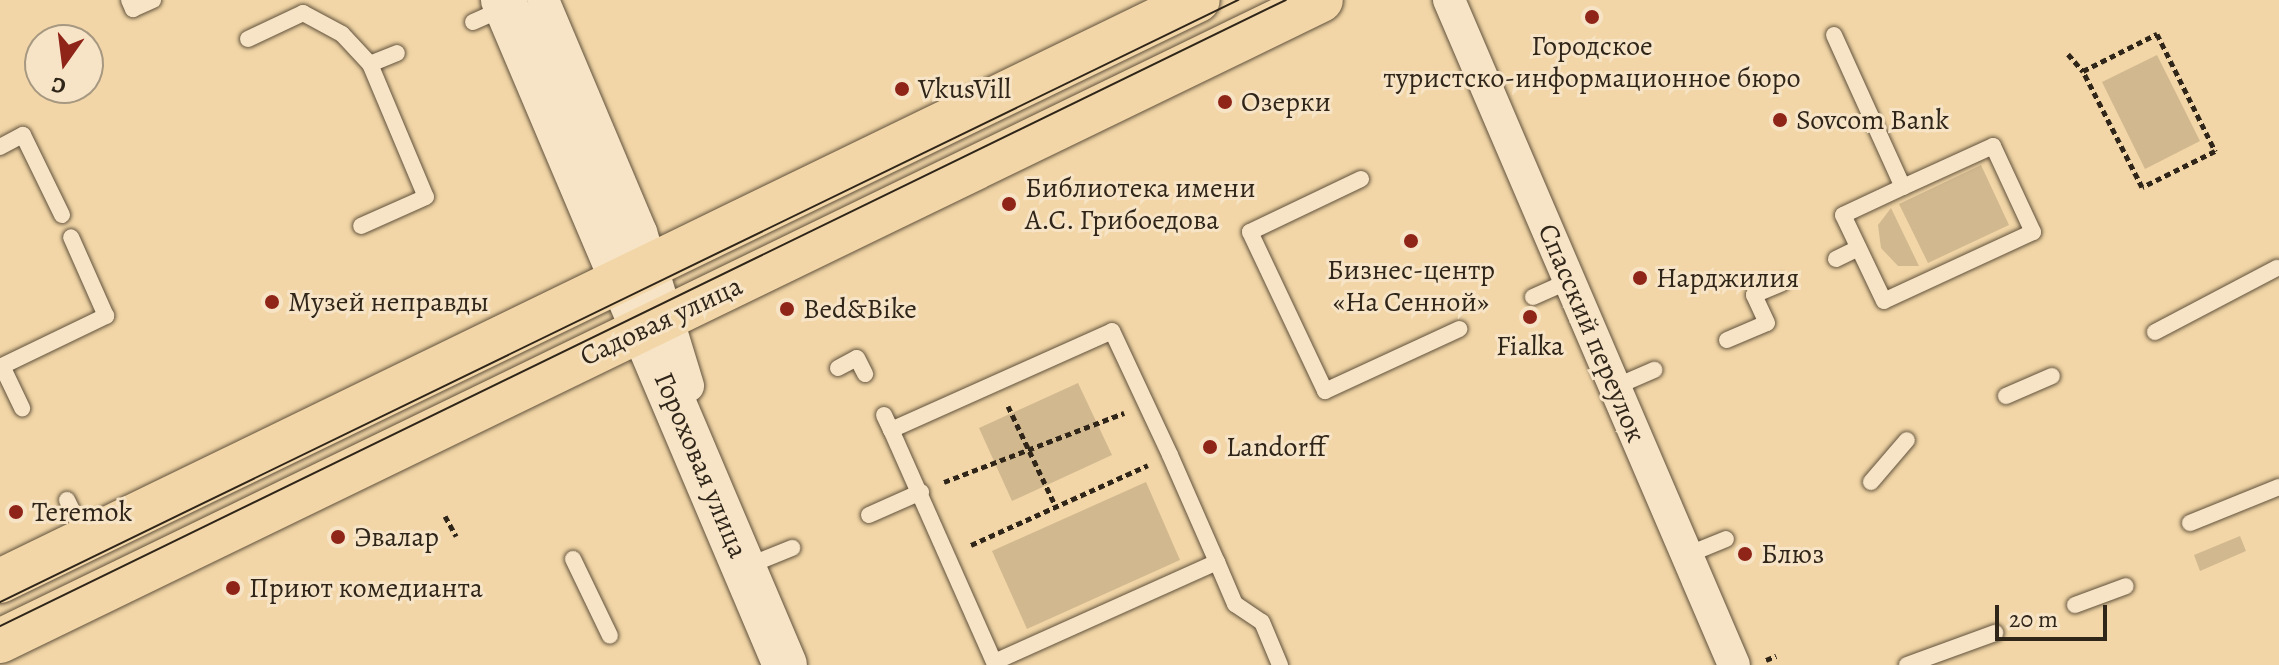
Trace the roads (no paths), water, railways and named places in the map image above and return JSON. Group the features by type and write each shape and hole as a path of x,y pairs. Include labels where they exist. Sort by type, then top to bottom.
{"main road":[{"name":"Садовая улица","path":"0,581 634,270 1198,0"},
{"name":"Садовая улица","path":"0,641 1321,0"}],"street":[{"name":"Спасский переулок","path":"1449,0 1734,665"},
{"name":"Гороховая улица","path":"506,7 556,50 654,326 753,564 785,665"},
{"name":"Гороховая улица","path":"753,564 806,665"}],"lane":[{"path":"129,0 133,9 153,0"},
{"path":"248,39 300,6 342,34 370,64 426,197 361,226"},
{"path":"1834,35 1903,187"},
{"path":"370,64 397,53"},
{"path":"0,147 23,135 62,215"},
{"path":"1993,146 2033,232 1884,301 1843,215 1903,187 1993,146"},
{"path":"1361,179 1250,232 1325,391 1459,329"},
{"path":"22,408 1,367 106,316 71,237"},
{"path":"1836,259 1859,248"},
{"path":"2155,332 2277,268"},
{"path":"1533,297 1569,281"},
{"path":"1727,340 1767,323 1754,295 1782,283"},
{"path":"1217,562 994,662 888,423 1112,331 1170,455 1217,562 1235,604 1262,622 1280,665"},
{"path":"838,368 857,358 865,374"},
{"path":"1615,387 1654,370"},
{"path":"2006,396 2052,376"},
{"path":"1871,482 1907,440"},
{"path":"2190,523 2279,487"},
{"path":"869,515 921,492"},
{"path":"67,500 86,539"},
{"path":"1687,555 1726,539"},
{"path":"753,564 792,548"},
{"path":"573,559 610,636"},
{"path":"2075,605 2126,586"},
{"path":"1907,665 1995,633"}],"tram line":[{"path":"0,602 1238,0"},
{"path":"0,626 1286,0"}],"place":[{"name":"Городское туристско-информационное бюро","path":"1592,17"},
{"name":"VkusVill","path":"902,89"},
{"name":"Озерки","path":"1225,102"},
{"name":"Sovcom Bank","path":"1780,120"},
{"name":"Библиотека имени А.С. Грибоедова","path":"1009,204"},
{"name":"Бизнес-центр «На Сенной»","path":"1411,241"},
{"name":"Нарджилия","path":"1640,278"},
{"name":"Музей неправды","path":"272,302"},
{"name":"Bed&Bike","path":"787,309"},
{"name":"Fialka","path":"1530,317"},
{"name":"Landorff","path":"1210,447"},
{"name":"Teremok","path":"16,512"},
{"name":"Эвалар","path":"338,537"},
{"name":"Блюз","path":"1745,554"},
{"name":"Приют комедианта","path":"233,588"}]}
